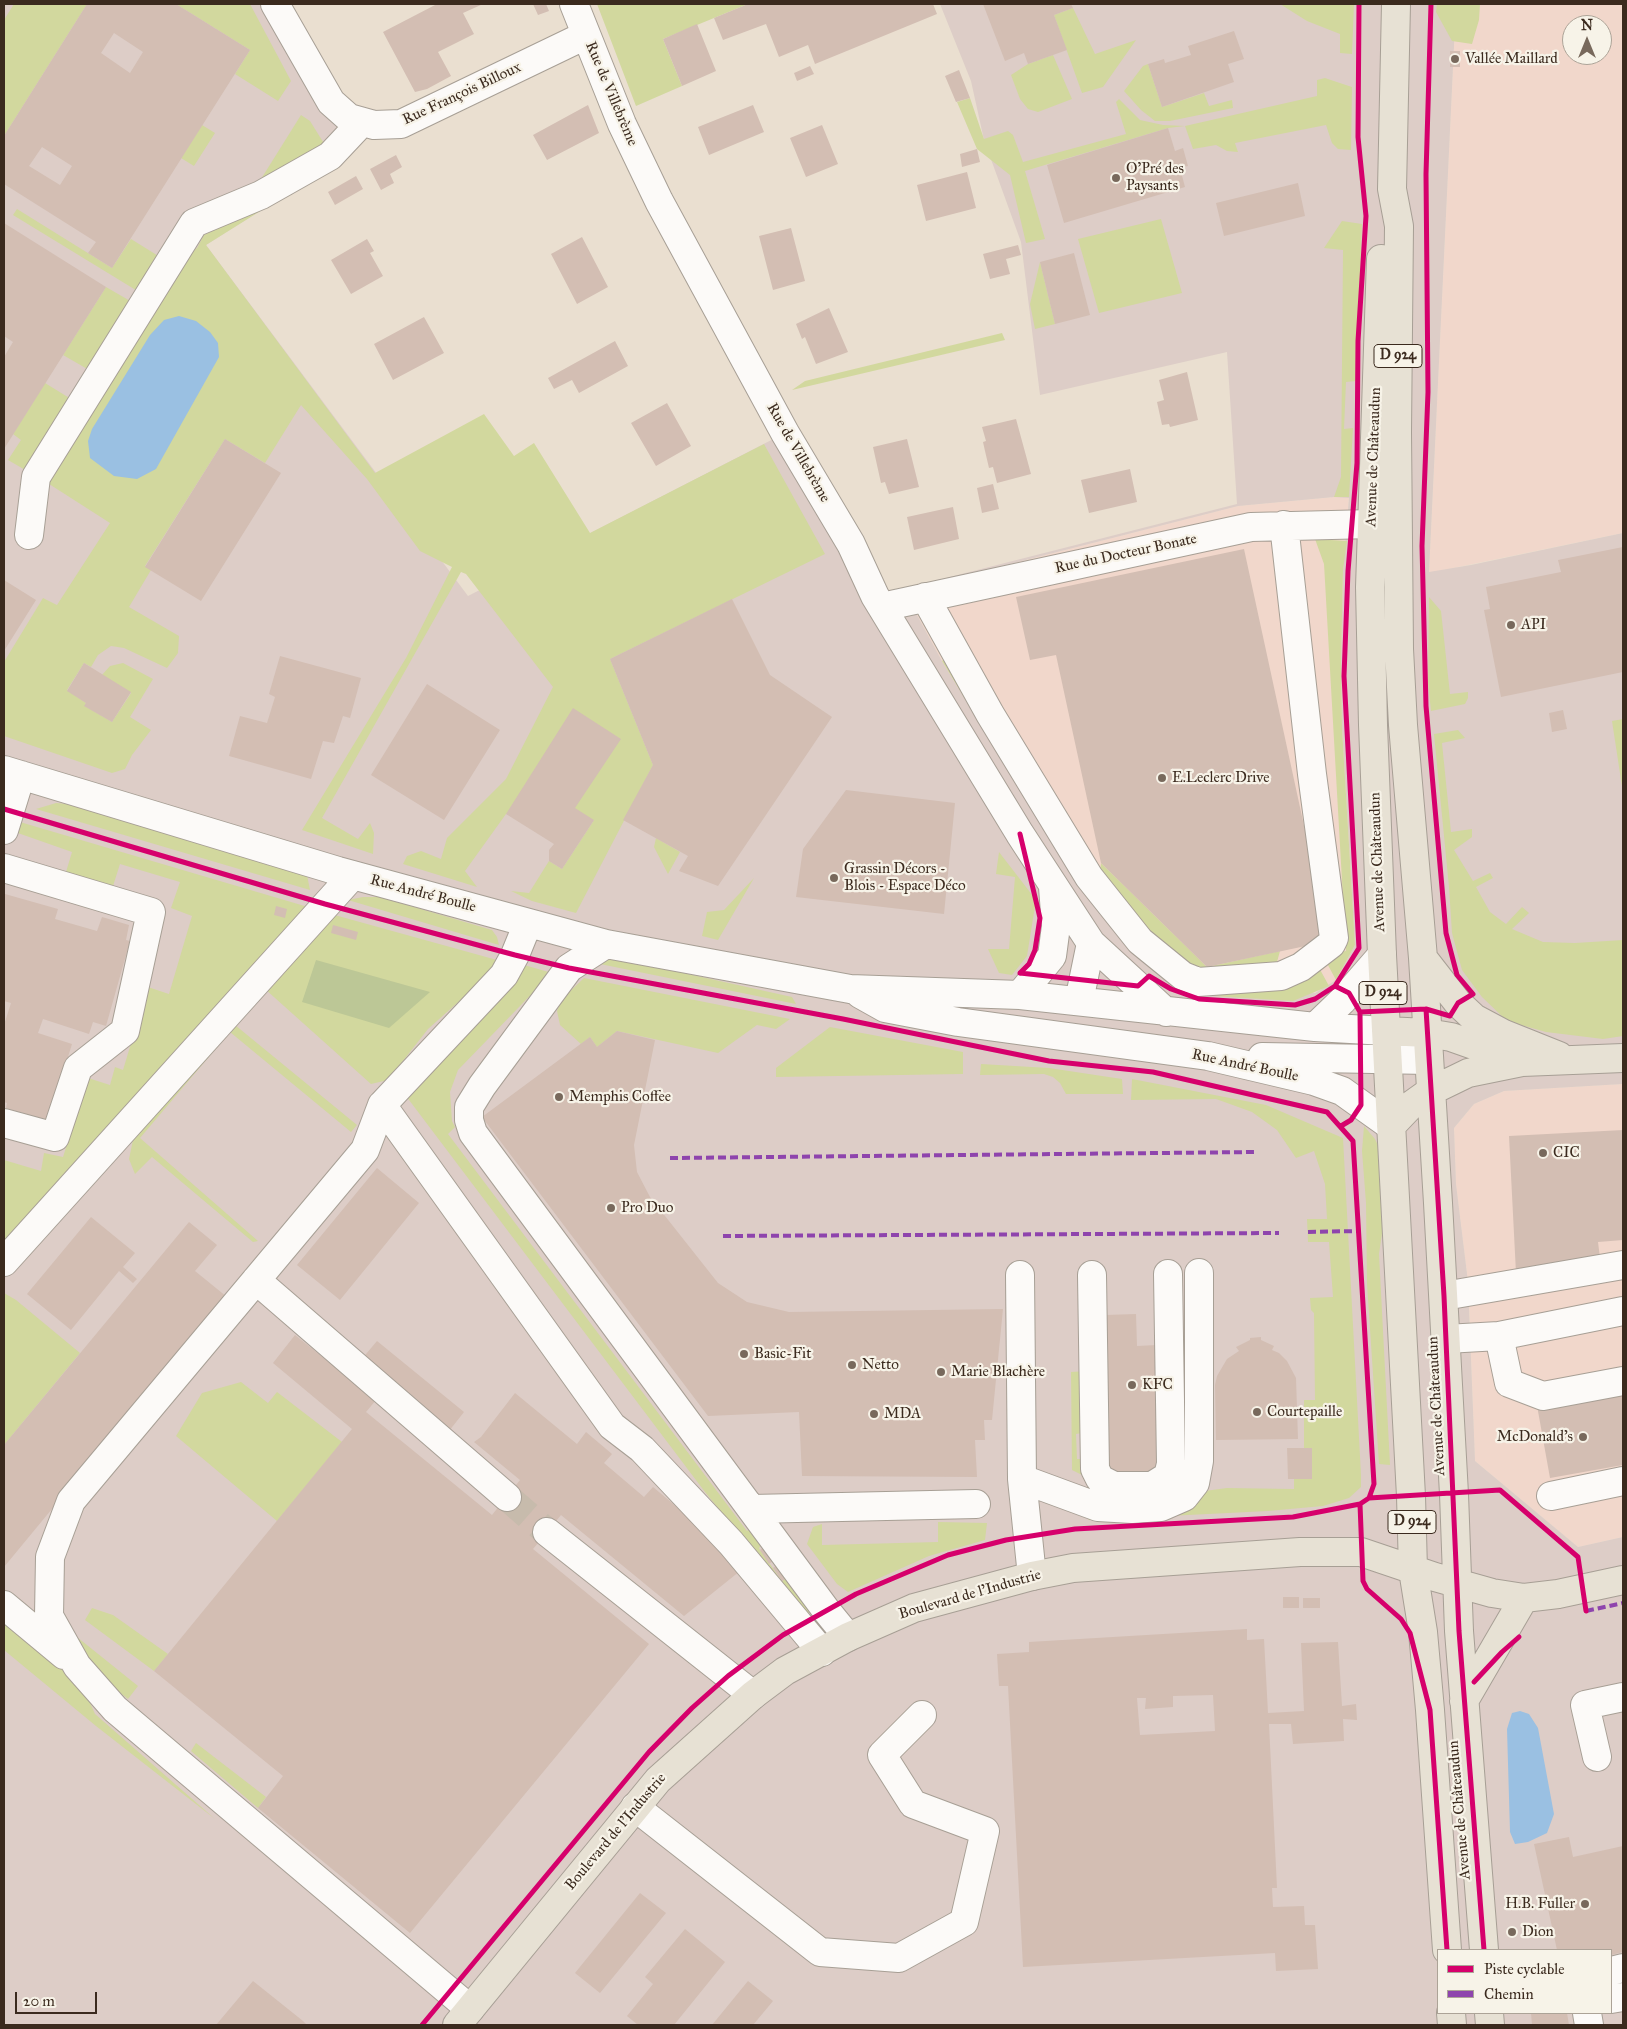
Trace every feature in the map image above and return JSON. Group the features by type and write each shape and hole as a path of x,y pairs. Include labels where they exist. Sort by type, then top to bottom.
{"main road":[{"name":"D 924","path":"1392,189 1396,4"},
{"name":"Avenue de Châteaudun","path":"1392,189 1382,226 1372,524 1371,650 1382,955 1411,1496 1413,1570 1430,1710 1447,1949"},
{"name":"Avenue de Châteaudun","path":"1392,189 1399,226 1397,432 1399,649 1422,958 1444,1296 1464,1701 1484,1949"},
{"path":"1422,958 1458,1004 1474,1018 1504,1034 1572,1061"},
{"path":"1386,1030 1427,1033 1464,1041 1522,1062"},
{"path":"1391,1126 1410,1106 1431,1091 1468,1073 1522,1062 1623,1058"},
{"name":"Boulevard de l'Industrie","path":"463,2017 658,1780 753,1695 785,1671 848,1638 914,1608 1032,1576 1073,1568 1300,1552 1361,1552 1413,1570 1492,1592 1524,1598 1558,1594 1623,1580"},
{"path":"1464,1701 1524,1598"}],"street":[{"name":"Rue François Billoux","path":"275,4 331,102 349,118 374,125 402,124 586,35"},
{"name":"Rue de Villebrème","path":"574,4 622,124 659,201 785,433 851,544 882,607 1053,886 1091,943 1166,1012"},
{"path":"28,536 36,477 194,223 261,195 330,156 362,122"},
{"name":"Rue du Docteur Bonate","path":"882,607 1251,527 1372,524"},
{"path":"925,597 990,714 1089,877 1140,941 1183,976 1198,982 1281,976 1301,967 1331,944 1334,938 1312,774 1284,525"},
{"path":"4,830 12,773"},
{"name":"Rue André Boulle","path":"12,773 353,875 606,944 850,989 1020,995 1070,1004 1315,1027 1386,1030"},
{"path":"4,868 151,912 125,1031 78,1068 55,1137 4,1123"},
{"path":"4,1262 353,875"},
{"name":"Rue de Villebrème","path":"1053,886 1056,926 1052,956 1070,1004"},
{"path":"77,1666 49,1616 50,1557 71,1501 365,1150 382,1105 504,976 528,923"},
{"path":"1087,1040 1070,1004 1091,943"},
{"path":"606,944 569,968 482,1086 470,1107 469,1120 474,1133 848,1638"},
{"path":"1315,1027 1342,1001 1382,955"},
{"path":"1020,995 1052,956"},
{"name":"Rue André Boulle","path":"850,989 885,1008 958,1022 1208,1056 1314,1081 1342,1091 1391,1126"},
{"name":"Rue André Boulle","path":"958,1022 1070,1004"},
{"path":"1208,1056 1429,1060"},
{"path":"382,1105 612,1426 642,1449 731,1543 822,1652"},
{"path":"1444,1296 1623,1265"},
{"path":"1022,1479 1098,1507 1132,1510 1161,1507 1184,1497 1194,1483 1199,1461 1199,1273"},
{"path":"1092,1275 1095,1469 1100,1479 1114,1486 1152,1486 1168,1476 1171,1464 1168,1274"},
{"path":"1020,1276 1022,1479 1032,1576"},
{"path":"256,1280 507,1497"},
{"path":"1446,1339 1499,1336 1623,1311"},
{"path":"1499,1336 1508,1383 1543,1396 1623,1381"},
{"path":"1551,1496 1623,1481"},
{"path":"752,1509 976,1504"},
{"path":"547,1532 753,1695"},
{"path":"4,1605 77,1666 115,1710 463,2017"},
{"path":"1597,1757 1585,1705 1623,1697"},
{"path":"635,1807 820,1952 900,1958 964,1922 985,1831 913,1804 882,1755 922,1714"}],"shaded area":[{"path":"4,4 275,4 353,152 206,245 468,596 785,433 875,596 1237,504 1227,352 1040,395 1021,242 984,140 971,81 940,4 1456,4 1429,572 1623,533 1623,1084 1504,1091 1474,1104 1454,1128 1456,1184 1468,1282 1475,1461 1578,1547 1623,1537 1623,2025 4,2025","holes":["1334,497 1349,498 1343,570 1341,662 1342,728 1355,945 1336,980 1315,993 1129,948 1077,884 942,661 904,591 1238,506"]},
{"path":"1456,4 1623,4 1623,533 1429,573"},
{"path":"1349,497 1343,570 1355,945 1336,980 1329,986 1199,995 1077,884 942,661 904,591 1238,506"},
{"path":"1623,1084 1623,1254 1468,1282 1456,1184 1454,1128 1474,1104 1504,1091"},
{"path":"1623,1275 1623,1537 1578,1547 1475,1461 1469,1302"}],"green space":[{"path":"14,4 87,4 4,136 4,20"},
{"path":"176,4 250,4 291,81 278,101 235,74 250,50"},
{"path":"597,4 748,4 663,39 682,86 636,106"},
{"path":"1280,4 1354,4 1352,54 1340,53 1340,34 1307,21"},
{"path":"1437,4 1480,4 1479,20 1472,44 1452,41 1436,12"},
{"path":"1073,8 1095,54 1136,40 1103,87 1082,93 1054,15"},
{"path":"1053,55 1072,99 1038,112 1028,109 1020,99 1011,75 1028,64"},
{"path":"1148,64 1162,107 1204,93 1209,106 1232,100 1233,108 1170,121 1155,121 1141,110 1124,91 1143,66"},
{"path":"1325,78 1352,87 1351,150 1338,149 1332,143 1326,125 1235,143 1238,152 1227,151 1216,145 1193,149 1185,126 1317,96 1317,80"},
{"path":"970,98 984,139 1008,131 1013,135 1023,162 1126,134 1116,102 1119,99 1140,120 1163,125 1185,126 1168,128 1025,171 1045,239 1026,243 1010,175 977,149 957,102"},
{"path":"301,115 310,121 325,145 261,179"},
{"path":"202,125 215,133 194,166 181,158"},
{"path":"278,200 206,245 375,473 484,414 514,456 534,443 590,533 764,444 825,554 610,659 653,765 576,913 532,901 511,891 529,893 549,861 562,869 594,820 506,814 465,871 477,887 403,864 407,856 421,851 441,859 447,838 506,779 553,687 466,574 461,572 322,818 358,839 370,823 374,833 373,854 302,830 406,658 452,567 420,551 367,479 301,405 265,463 225,439 145,566 151,570 129,607 179,636 178,653 167,668 124,648 111,646 98,655 91,667 84,663 67,690 86,703 85,706 112,722 131,693 102,675 110,666 123,663 153,679 130,717 151,730 132,755 125,769 112,773 4,736 4,662 43,598 57,605 110,523 46,482 186,257 197,248 204,235"},
{"path":"17,209 112,268 131,239 160,257 139,292 13,215"},
{"path":"1161,219 1182,293 1099,313 1078,239"},
{"path":"1342,221 1362,224 1356,381 1346,382 1344,429 1353,428 1349,497 1334,497 1341,477 1343,250 1324,248"},
{"path":"1040,262 1055,324 1035,329 1030,304"},
{"path":"106,287 132,302 89,370 63,355"},
{"path":"1002,333 1005,340 792,390 805,381"},
{"path":"45,383 71,399 27,471 8,460 21,440 13,434"},
{"path":"1315,539 1347,541 1343,570 1342,728 1355,945 1336,980 1322,954 1346,951 1324,564"},
{"path":"1429,597 1441,611 1450,694 1468,692 1465,704 1431,711 1428,683"},
{"path":"947,656 1181,983 1129,948 1077,884 942,661"},
{"path":"1623,719 1623,793 1612,721"},
{"path":"1458,730 1465,738 1442,743 1451,832 1472,829 1472,837 1454,850 1473,881 1490,873 1493,878 1476,887 1490,912 1506,924 1522,907 1529,913 1512,929 1543,942 1575,943 1623,940 1623,1036 1603,1039 1546,1032 1507,1021 1482,997 1462,970 1452,933 1434,734"},
{"path":"56,803 68,804 307,875 310,890 36,809"},
{"path":"20,822 308,907 298,923 4,1241 4,1160 41,1171 44,1153 63,1157 88,1078 110,1085 115,1067 123,1070 148,987 169,994 192,916 171,908 180,882 120,864 113,886 66,872 72,852 15,832"},
{"path":"656,838 680,852 668,874 654,847"},
{"path":"999,852 1036,900 1027,956 1012,975 999,973 988,949 1009,949 1015,877 996,874"},
{"path":"1101,863 1207,967 1280,951 1277,962 1271,967 1199,972 1155,939 1100,875"},
{"path":"754,878 718,940 702,936 707,912 724,910"},
{"path":"363,897 380,897 492,930 497,937 499,945 348,900"},
{"path":"331,914 497,960 493,971 428,1029 388,1080 371,1084 265,989 235,1025 357,1125 351,1132 230,1032 140,1138 258,1241 253,1242 152,1157 135,1174 129,1159 134,1135"},
{"path":"616,958 792,997 796,1004 595,963 604,959"},
{"path":"316,960 430,992 389,1028 302,1002"},
{"path":"1317,964 1329,986 1293,1001 1199,995 1181,983"},
{"path":"524,965 552,973 458,1070 450,1092 452,1121 455,1127 448,1134 747,1531 754,1524 768,1538 759,1548 782,1581 791,1575 812,1610 805,1616 705,1492 403,1092"},
{"path":"584,978 790,1019 776,1029 757,1025 718,1053 617,1031 597,1047 590,1037 581,1044 560,1025 557,1011 562,999"},
{"path":"830,1027 963,1052 963,1074 776,1077 776,1068"},
{"path":"981,1064 1049,1068 1122,1079 1123,1094 1066,1094 1060,1083 1053,1077 1044,1074 980,1075"},
{"path":"1132,1079 1266,1105 1343,1138 1361,1475 1361,1487 1349,1498 1323,1506 1268,1511 1088,1520 1094,1513 1197,1492 1227,1488 1294,1489 1294,1479 1312,1479 1312,1448 1304,1448 1304,1400 1315,1400 1314,1313 1311,1310 1310,1298 1333,1297 1329,1242 1308,1242 1307,1219 1327,1219 1325,1184 1314,1151 1296,1158 1277,1130 1252,1112 1216,1099 1131,1100"},
{"path":"1364,1126 1375,1139 1383,1156 1386,1206 1379,1254 1390,1465 1379,1464 1367,1284 1366,1203 1362,1151"},
{"path":"4,1293 16,1300 80,1353 4,1445"},
{"path":"1087,1371 1088,1432 1076,1434 1077,1459 1088,1459 1092,1480 1072,1470 1071,1372"},
{"path":"241,1382 268,1403 277,1392 342,1442 277,1521 176,1436 202,1393"},
{"path":"938,1522 987,1523 985,1540 929,1556 848,1592 837,1584 807,1544 813,1527 822,1524 822,1545 938,1542"},
{"path":"92,1608 113,1615 168,1654 154,1671 85,1620"},
{"path":"4,1622 82,1685 95,1714 215,1819 96,1726 4,1650"},
{"path":"72,1633 138,1686 128,1699 89,1668"},
{"path":"196,1743 266,1797 258,1808 191,1751"}],"water":[{"path":"179,316 196,321 210,332 218,343 219,357 156,469 137,479 114,476 90,458 88,441 92,429 150,335 164,320"},
{"path":"1520,1711 1529,1714 1538,1728 1554,1814 1547,1833 1528,1842 1515,1844 1510,1832 1507,1729 1512,1713"}],"building":[{"path":"87,4 176,4 250,50 112,268 88,253 96,242 4,184 4,136","holes":["114,33 143,52 130,73 101,53","42,147 72,166 60,185 29,166"]},
{"path":"437,4 483,4 463,13 474,34 438,52 451,76 427,89 415,92 383,32"},
{"path":"533,4 546,4 549,11 538,15"},
{"path":"748,4 933,4 937,14 815,64 808,45 779,57 766,24 723,40 714,18"},
{"path":"983,4 1071,4 1073,8 1054,15 1067,50 1028,64 1024,53 1005,61"},
{"path":"697,24 716,71 682,86 663,39"},
{"path":"1234,31 1244,59 1228,64 1234,82 1162,107 1148,64 1164,59 1165,63 1191,55 1188,46"},
{"name":"Vallée Maillard","path":"1450,51 1460,51 1460,67 1450,67"},
{"path":"810,66 814,74 797,81 794,73"},
{"path":"959,70 970,98 956,102 945,76"},
{"path":"588,105 599,133 547,160 533,135"},
{"path":"753,105 764,132 709,155 698,127"},
{"path":"822,125 838,164 806,177 790,138"},
{"name":"O'Pré des Paysants","path":"1168,128 1175,151 1183,148 1188,166 1180,168 1185,187 1064,223 1047,165"},
{"path":"977,149 980,162 962,167 960,154"},
{"path":"396,155 402,167 390,174 394,183 381,190 370,169"},
{"path":"967,172 976,208 926,221 917,185"},
{"path":"356,176 363,189 335,205 328,192"},
{"path":"1298,183 1305,216 1224,236 1216,203"},
{"path":"4,223 106,287 4,449 4,357 13,342 4,336"},
{"path":"791,228 805,281 773,290 759,236"},
{"path":"582,237 608,287 577,304 551,254"},
{"path":"367,239 374,251 370,253 383,276 351,294 331,260"},
{"path":"1018,245 1021,255 1006,259 1010,274 990,279 983,254"},
{"path":"1074,253 1090,315 1055,324 1040,262"},
{"path":"829,308 848,352 816,364 805,337 802,339 796,324"},
{"path":"424,317 444,353 393,380 374,344"},
{"path":"615,341 628,366 579,393 572,380 554,389 548,378"},
{"path":"1187,372 1198,420 1170,427 1169,424 1162,425 1157,402 1164,400 1159,380"},
{"path":"667,403 691,446 656,466 631,423"},
{"path":"1016,419 1031,474 997,483 993,467 989,468 983,442 986,441 982,427"},
{"path":"225,439 281,473 201,601 145,567"},
{"path":"907,439 919,487 889,494 885,482 881,483 873,447"},
{"path":"1130,469 1137,502 1089,513 1081,480"},
{"path":"993,484 999,509 982,513 977,488"},
{"path":"953,507 959,539 914,550 907,517"},
{"path":"1623,547 1623,672 1501,697 1484,610 1490,609 1486,587 1561,572 1558,560"},
{"name":"E.Leclerc Drive","path":"1244,549 1329,941 1207,967 1101,863 1056,655 1030,660 1016,597"},
{"path":"4,580 36,600 4,651"},
{"path":"732,599 770,675 832,717 718,886 679,871 688,856 623,820 653,765 610,659"},
{"path":"280,656 361,678 350,718 343,716 334,743 323,741 311,779 229,756 240,716 267,723 275,697 269,694"},
{"path":"84,663 131,692 112,722 84,706 86,703 67,691"},
{"path":"427,684 500,730 444,820 371,775"},
{"path":"573,708 621,739 575,808 594,820 562,869 549,861 549,850 554,844 506,814"},
{"path":"1563,710 1567,729 1552,732 1549,713"},
{"path":"846,790 955,803 944,914 796,897 803,849"},
{"path":"5,894 58,909 55,919 97,931 102,917 129,925 126,940 130,941 106,1026 93,1022 89,1034 43,1019 38,1033 72,1044 48,1121 6,1108 7,1103 4,1102 4,1025 11,1003 4,1001"},
{"path":"276,906 287,909 285,918 274,915"},
{"path":"333,925 358,932 356,940 331,933"},
{"path":"617,1031 655,1040 634,1145 637,1172 650,1197 718,1283 747,1302 789,1312 1003,1309 992,1420 984,1420 985,1440 975,1440 977,1477 802,1476 799,1412 708,1416 482,1117 590,1037 597,1047"},
{"path":"1623,1130 1623,1240 1598,1242 1600,1258 1516,1273 1509,1136"},
{"path":"377,1168 419,1203 340,1300 297,1265"},
{"path":"91,1217 135,1253 123,1267 137,1279 133,1283 119,1271 71,1330 27,1294"},
{"path":"189,1222 217,1245 195,1271 227,1297 4,1567 4,1445"},
{"name":"KFC","path":"1136,1314 1137,1346 1157,1345 1160,1472 1109,1474 1105,1315"},
{"path":"295,1335 376,1400 366,1412 492,1515 520,1480 474,1442 481,1437 515,1393 577,1444 586,1432 612,1454 604,1463 644,1497 653,1487 715,1539 740,1571 684,1616 561,1515 533,1549 649,1644 410,1933 258,1808 283,1776 154,1671 352,1429 273,1363"},
{"name":"Courtepaille","path":"1261,1337 1261,1340 1274,1346 1272,1350 1279,1353 1287,1361 1296,1378 1298,1439 1216,1440 1215,1385 1217,1376 1227,1359 1239,1351 1236,1347 1250,1340 1250,1338"},
{"path":"377,1341 464,1412 449,1431 361,1360"},
{"name":"McDonald's","path":"1623,1384 1623,1465 1550,1478 1536,1400"},
{"path":"1287,1448 1312,1448 1312,1479 1288,1479"},
{"path":"769,1543 779,1556 769,1564 760,1550"},
{"path":"781,1562 791,1575 782,1581 773,1568"},
{"path":"1283,1597 1299,1597 1299,1608 1283,1608"},
{"path":"1303,1598 1320,1598 1320,1608 1303,1608"},
{"path":"1247,1629 1247,1640 1264,1639 1268,1713 1304,1711 1301,1643 1338,1642 1342,1706 1356,1704 1357,1720 1343,1719 1344,1741 1293,1744 1291,1724 1269,1724 1277,1888 1272,1888 1273,1907 1304,1906 1305,1925 1315,1925 1318,1969 1276,1971 1275,1953 1023,1967 1008,1686 999,1686 997,1654 1029,1652 1029,1642","holes":["1213,1695 1215,1731 1140,1735 1137,1698 1146,1698 1145,1709 1173,1707 1173,1696"]},
{"name":"H.B. Fuller","path":"1569,1837 1573,1857 1623,1846 1623,1952 1612,1955 1612,1949 1557,1949 1534,1844"},
{"path":"640,1893 666,1913 600,1993 575,1973"},
{"path":"685,1929 725,1962 674,2025 638,2025 627,2016 653,1984 645,1977"},
{"path":"253,1981 303,2021 307,2025 216,2025"},
{"path":"748,1981 773,2001 753,2025 712,2025"},
{"path":"1531,2014 1567,2014 1569,2025 1532,2025"}],"tunnel":[{"path":"507,1497 547,1532"}],"marked path":[{"path":"670,1158 1256,1152"},
{"path":"1308,1232 1359,1231"},
{"path":"723,1236 1279,1233"},
{"path":"1586,1611 1623,1603"}],"cycle path":[{"path":"1020,973 1138,986 1149,976 1171,989 1199,999 1295,1005 1315,999 1335,986 1359,948 1344,676 1348,571 1357,463 1358,341 1366,216 1358,137 1359,4"},
{"path":"1360,1012 1426,1009 1450,1016 1458,1003 1473,994 1457,975 1446,933 1426,706 1422,546 1428,392 1426,174 1431,4"},
{"path":"4,809 325,904 569,968 843,1019 1049,1061 1153,1072 1327,1112 1353,1141 1374,1484 1369,1498"},
{"path":"1020,834 1040,918 1035,950 1029,964 1020,973"},
{"path":"1335,986 1349,993 1360,1012 1361,1105 1351,1120 1341,1126"},
{"path":"1426,1009 1444,1296 1459,1631 1484,1949"},
{"path":"422,2025 649,1752 692,1708 728,1676 783,1635 856,1594 948,1555 1006,1540 1075,1529 1293,1517 1360,1504 1369,1498 1500,1490 1578,1557 1586,1611"},
{"path":"1360,1504 1363,1581 1367,1589 1401,1619 1410,1633 1430,1710 1447,1949"},
{"path":"1474,1682 1519,1637"}],"place":[{"name":"Vallée Maillard","path":"1455,59"},
{"name":"O'Pré des Paysants","path":"1116,178"},
{"name":"API","path":"1511,625"},
{"name":"E.Leclerc Drive","path":"1162,778"},
{"name":"Grassin Décors - Blois - Espace Déco","path":"834,878"},
{"name":"Memphis Coffee","path":"559,1097"},
{"name":"CIC","path":"1543,1153"},
{"name":"Pro Duo","path":"611,1208"},
{"name":"Basic-Fit","path":"744,1354"},
{"name":"Netto","path":"852,1365"},
{"name":"Marie Blachère","path":"941,1372"},
{"name":"KFC","path":"1132,1385"},
{"name":"Courtepaille","path":"1257,1412"},
{"name":"MDA","path":"874,1414"},
{"name":"McDonald's","path":"1583,1437"},
{"name":"H.B. Fuller","path":"1585,1904"},
{"name":"Dion","path":"1512,1932"}]}
